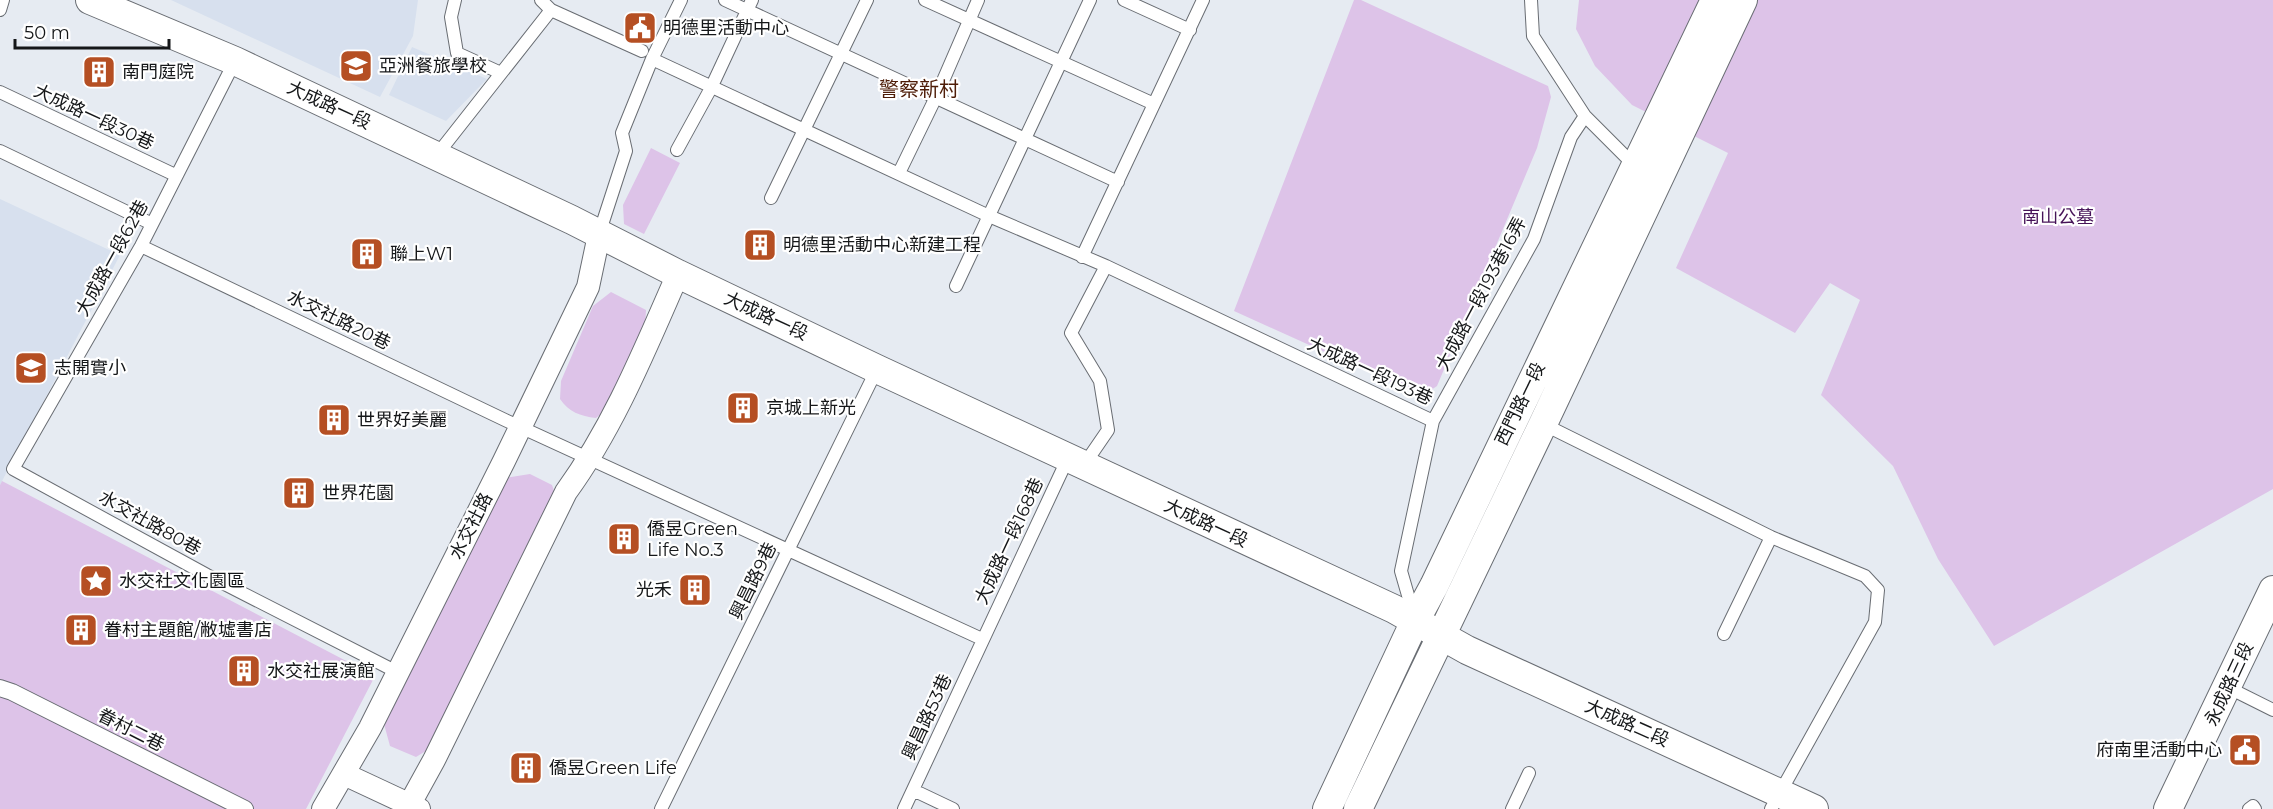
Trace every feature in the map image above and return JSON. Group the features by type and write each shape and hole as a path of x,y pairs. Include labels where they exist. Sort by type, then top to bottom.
{"street":[{"name":"大成路一段","path":"90,0 235,61 573,220 678,274 877,369 1441,635"},
{"name":"西門路一段","path":"1358,809 1543,424 1715,0"},
{"name":"西門路一段","path":"1327,809 1415,621 1647,172 1743,0"},
{"name":"水交社路","path":"323,809 370,728 588,287 599,235"},
{"path":"344,774 412,807 566,492 591,458 609,425 678,274"},
{"name":"永成路三段","path":"2169,809 2271,599"},
{"name":"大成路二段","path":"1441,635 1467,650 1775,801 1814,809"},
{"name":"眷村二巷","path":"0,688 245,809"}],"lane":[{"path":"0,10 3,0"},
{"path":"455,0 451,17 457,53 501,74"},
{"path":"541,0 551,10 642,51"},
{"path":"599,235 626,151 622,133 652,59 681,0"},
{"path":"725,0 750,5 841,54 1118,182"},
{"path":"771,198 867,0"},
{"path":"925,0 1154,104"},
{"path":"899,173 936,97 978,0"},
{"path":"956,286 1090,0"},
{"path":"1124,0 1190,30"},
{"path":"1082,257 1203,0"},
{"path":"1531,0 1533,36 1585,116 1647,172"},
{"path":"677,150 711,88 750,5"},
{"path":"436,156 551,10"},
{"name":"大成路一段193巷","path":"652,59 989,216 1106,266 1433,421 1401,571 1415,621"},
{"name":"大成路一段62巷","path":"14,469 141,246 235,61"},
{"name":"大成路一段30巷","path":"0,92 173,174"},
{"name":"大成路一段193巷16弄","path":"1433,421 1534,239 1571,137 1585,116"},
{"path":"0,151 148,222"},
{"name":"水交社路20巷","path":"141,246 521,426 982,639"},
{"path":"1076,462 1108,430 1100,381 1071,333 1106,266"},
{"name":"興昌路9巷","path":"661,809 877,369"},
{"path":"1543,424 1772,537 1864,576 1878,590 1875,622 1775,801"},
{"name":"大成路一段168巷","path":"982,639 1076,462"},
{"name":"水交社路80巷","path":"14,469 207,574 397,672"},
{"path":"1724,634 1772,537"},
{"name":"興昌路53巷","path":"904,809 982,639"},
{"path":"2227,687 2273,710"},
{"path":"1512,809 1529,773"},
{"path":"913,790 953,809"},
{"path":"2249,809 2253,806 2256,809"}],"shaded area":[{"name":"亞洲餐旅學校","path":"171,0 418,0 413,36 380,97"},
{"path":"412,47 487,79 446,121 389,95"},
{"name":"志開實小","path":"0,199 120,255 0,485"}],"green space":[{"path":"1354,0 1361,0 1548,86 1551,97 1537,148 1437,386 1422,396 1234,311"},
{"name":"南山公墓","path":"1579,0 2273,0 2273,489 1994,646 1938,559 1893,466 1821,395 1860,300 1830,283 1795,333 1676,268 1728,153 1632,105 1595,66 1576,29"},
{"path":"651,148 680,163 644,234 624,224 623,205"},
{"path":"611,292 646,310 645,329 607,409 596,418 575,413 563,403 560,399 561,381 593,306"},
{"path":"530,474 552,485 558,502 429,749 416,757 390,746 384,724 504,478"},
{"name":"水交社文化園區","path":"2,481 375,676 306,809 0,809 0,485"}],"place":[{"name":"明德里活動中心","path":"640,28"},
{"name":"亞洲餐旅學校","path":"356,66"},
{"name":"南門庭院","path":"99,72"},
{"name":"明德里活動中心新建工程","path":"760,245"},
{"name":"聯上W1","path":"367,254"},
{"name":"志開實小","path":"31,368"},
{"name":"京城上新光","path":"743,408"},
{"name":"世界好美麗","path":"334,420"},
{"name":"世界花園","path":"299,493"},
{"name":"僑昱Green Life No.3","path":"624,539"},
{"name":"水交社文化園區","path":"96,581"},
{"name":"光禾","path":"695,590"},
{"name":"眷村主題館/敝墟書店","path":"81,630"},
{"name":"水交社展演館","path":"244,671"},
{"name":"府南里活動中心","path":"2245,750"},
{"name":"僑昱Green Life","path":"526,768"}],"district":[{"name":"警察新村","path":"919,89"}]}
